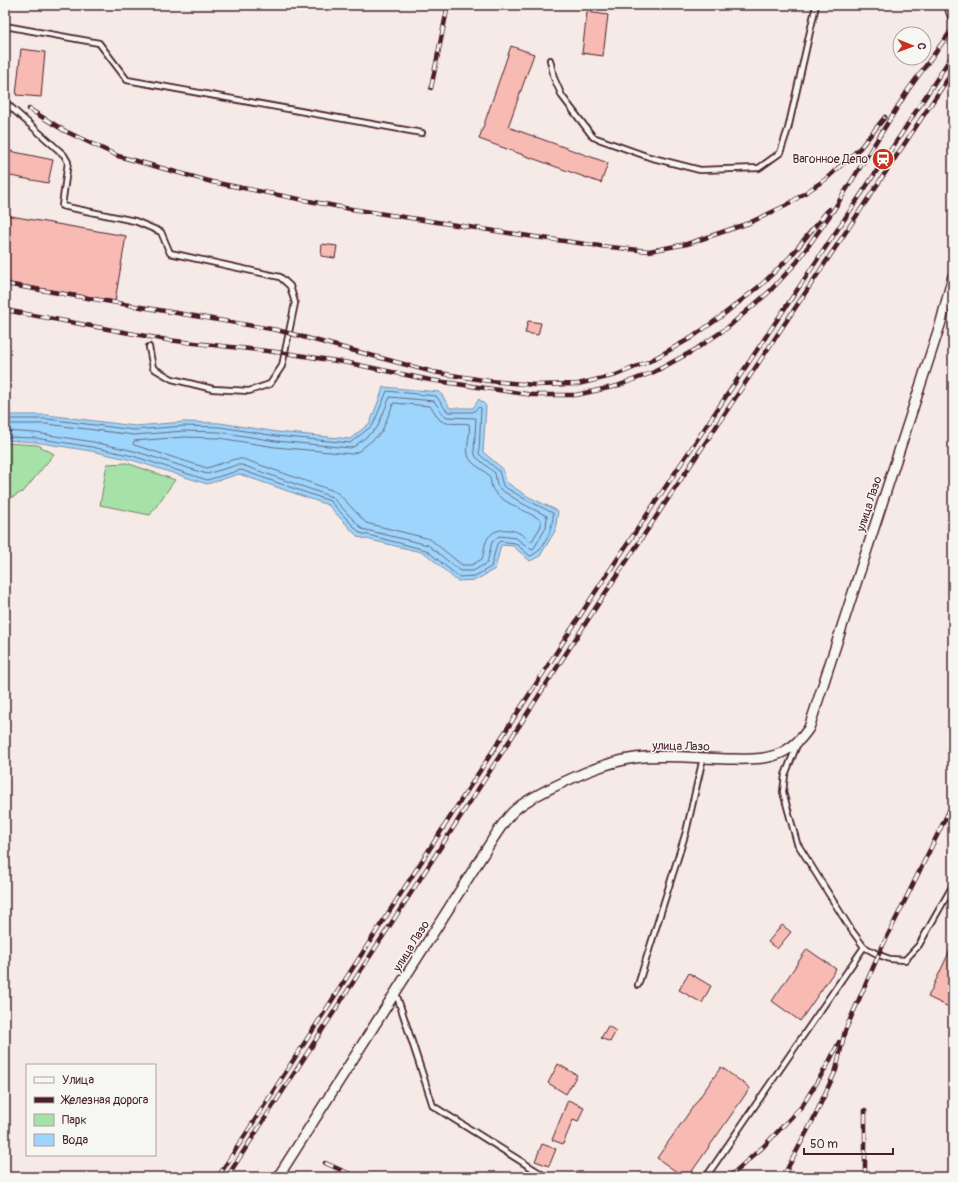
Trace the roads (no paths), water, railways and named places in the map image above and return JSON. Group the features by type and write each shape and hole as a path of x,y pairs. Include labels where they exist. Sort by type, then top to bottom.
{"street":[{"path":"948,5 953,17"},
{"name":"улица Лазо","path":"278,1177 484,853 515,810 527,801 558,785 587,772 615,762 634,758 653,757 765,758 784,752 798,743 809,728 812,721 941,322 953,276"}],"lane":[{"path":"550,60 554,78 562,96 593,137 649,157 700,170 759,168 780,153 788,129 816,5"},
{"path":"5,26 99,43 127,80 422,133"},
{"path":"5,102 64,155 68,162 62,206 135,221 161,232 170,253 280,276 290,286 295,303 289,333 282,366 270,384 249,391 213,390 172,379 154,368 149,347"},
{"path":"798,743 785,775 782,792 797,843 850,928 864,947 878,955 890,959 905,960 919,945 953,886"},
{"path":"638,985 686,832 703,758"},
{"path":"706,1177 864,947"},
{"path":"396,992 433,1106 543,1175"}],"water":[{"path":"383,387 440,392 450,408 473,408 479,399 486,406 483,452 503,469 506,482 527,496 558,511 555,531 540,556 530,561 513,546 501,545 495,569 476,580 457,581 425,553 358,537 328,505 239,474 207,484 132,460 91,451 35,442 5,440 5,415 47,415 135,426 184,422 220,423 277,432 350,439 370,423"}],"railway":[{"path":"431,88 448,5"},
{"path":"5,310 167,340 285,353 349,363 430,380 533,395 576,395 617,386 654,372 693,351 727,328 769,292 797,262 833,211 908,90 953,28"},
{"path":"218,1177 594,594 900,136 953,54"},
{"path":"227,1177 600,601 953,71"},
{"path":"29,109 65,131 118,156 212,182 345,208 535,237 649,251 687,244 749,223 787,205 826,179 860,148 885,117"},
{"path":"5,284 277,330 433,372 489,381 535,385 578,384 616,375 650,361 691,338 761,285 790,257 829,209"},
{"path":"783,1177 814,1118 836,1070 845,1031 883,945 953,803"},
{"path":"729,1177 763,1147 802,1106 827,1066 839,1042"},
{"path":"865,1110 865,1177"},
{"path":"325,1163 357,1177"}],"place":[{"name":"Вагонное Депо","path":"883,159"}]}
